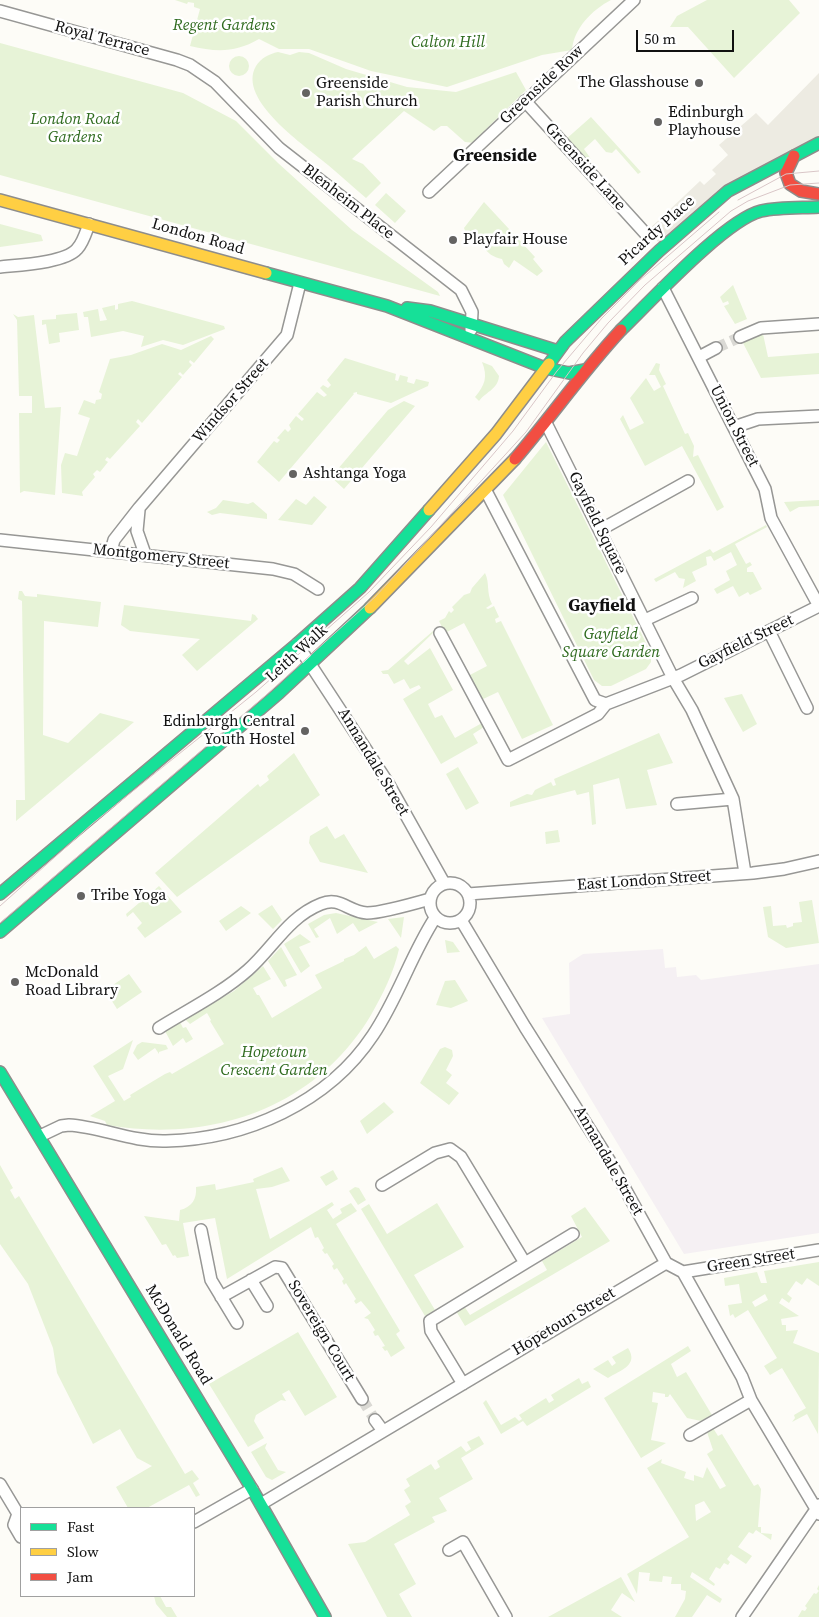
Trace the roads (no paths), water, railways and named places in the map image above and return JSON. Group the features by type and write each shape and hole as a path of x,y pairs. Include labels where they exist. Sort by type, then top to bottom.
{"main road":[{"name":"Picardy Place","path":"558,351 581,324 614,292 728,191 819,143"},
{"path":"794,156 787,167 787,180 790,185 800,192 819,194"},
{"name":"London Road","path":"0,200 387,306 546,368 569,373 585,370"},
{"path":"585,370 663,288 712,243 751,215 761,212 819,207"},
{"name":"London Road","path":"387,306 430,311 558,351"},
{"name":"Leith Walk","path":"0,894 297,644 360,588 402,543 496,434 558,351"},
{"name":"Leith Walk","path":"0,932 311,664 397,583 486,491 546,423 585,370"},
{"name":"McDonald Road","path":"0,1072 261,1504 325,1617"}],"street":[{"name":"Greenside Row","path":"429,192 634,0"},
{"name":"Royal Terrace","path":"0,11 177,60 203,72"},
{"name":"Blenheim Place","path":"203,72 279,148 455,284 468,302 472,323 469,339"},
{"name":"Greenside Lane","path":"525,101 645,233"},
{"path":"0,266 39,262 72,254 80,246 89,224"},
{"name":"Windsor Street","path":"111,551 114,540 139,508 287,335 300,283"},
{"name":"Union Street","path":"663,288 765,489 771,518 819,606"},
{"path":"740,337 761,328 819,324"},
{"path":"699,357 716,348"},
{"path":"734,427 758,420 819,416"},
{"name":"Gayfield Square","path":"546,423 673,678 692,710 733,799 744,874"},
{"path":"600,530 688,481"},
{"path":"486,491 595,700 606,704"},
{"path":"139,508 137,531 145,554"},
{"name":"Montgomery Street","path":"0,540 273,569 294,574 318,589"},
{"path":"645,620 692,598"},
{"name":"Gayfield Street","path":"673,678 819,606"},
{"path":"769,631 807,708"},
{"path":"440,633 508,760 598,714 606,704 673,678"},
{"name":"Annandale Street","path":"297,644 388,783 444,883"},
{"path":"677,804 733,799"},
{"name":"East London Street","path":"468,894 744,874 784,869 819,861"},
{"path":"444,883 458,884 468,894 470,908 461,920 448,923 435,918 430,907 430,899 434,890 444,883"},
{"path":"158,1028 240,977 290,924 319,904 331,900 340,901 356,911 369,913 430,899"},
{"path":"40,1136 61,1126 69,1125 142,1140 165,1141 205,1137 245,1129 296,1106 347,1066 373,1034 435,918"},
{"name":"Annandale Street","path":"461,920 525,1027 609,1160 615,1174 666,1262 683,1272"},
{"path":"382,1186 443,1150 450,1149 457,1153 524,1263"},
{"path":"201,1230 211,1280 237,1323"},
{"path":"463,1384 431,1331 430,1321 573,1234"},
{"name":"Green Street","path":"683,1272 819,1250"},
{"name":"Hopetoun Street","path":"261,1504 666,1262"},
{"name":"Sovereign Court","path":"221,1297 275,1267 284,1270 362,1399"},
{"path":"683,1272 742,1377 751,1400 818,1510 742,1617"},
{"name":"Sovereign Court","path":"251,1280 267,1306"},
{"path":"690,1435 751,1400"},
{"path":"375,1420 383,1431"},
{"path":"0,1484 18,1514 14,1525 20,1535"},
{"path":"195,1521 252,1489"},
{"path":"449,1550 467,1540 506,1617"}],"tunnel":[{"path":"716,348 740,337"},
{"path":"362,1399 375,1420"}],"tram line":[{"path":"738,200 786,174 819,171"},
{"path":"0,923 265,696 375,597 526,432 583,353 608,323 645,285 731,211 748,201 790,185 819,183"},
{"path":"0,906 92,824 256,692 369,592 431,527 513,431 557,371 602,318 640,280 719,212"}],"place":[{"name":"The Glasshouse","path":"699,83"},
{"name":"Greenside Parish Church","path":"306,93"},
{"name":"Edinburgh Playhouse","path":"658,122"},
{"name":"Playfair House","path":"453,240"},
{"name":"Ashtanga Yoga","path":"293,474"},
{"name":"Edinburgh Central Youth Hostel","path":"305,731"},
{"name":"Tribe Yoga","path":"81,896"},
{"name":"McDonald Road Library","path":"15,982"}],"district":[{"name":"Greenside","path":"495,156"},
{"name":"Gayfield","path":"602,606"}],"park label":[{"name":"Regent Gardens","path":"224,26"},
{"name":"Calton Hill","path":"448,43"},
{"name":"London Road Gardens","path":"75,129"},
{"name":"Gayfield Square Garden","path":"611,644"},
{"name":"Hopetoun Crescent Garden","path":"274,1062"}]}
